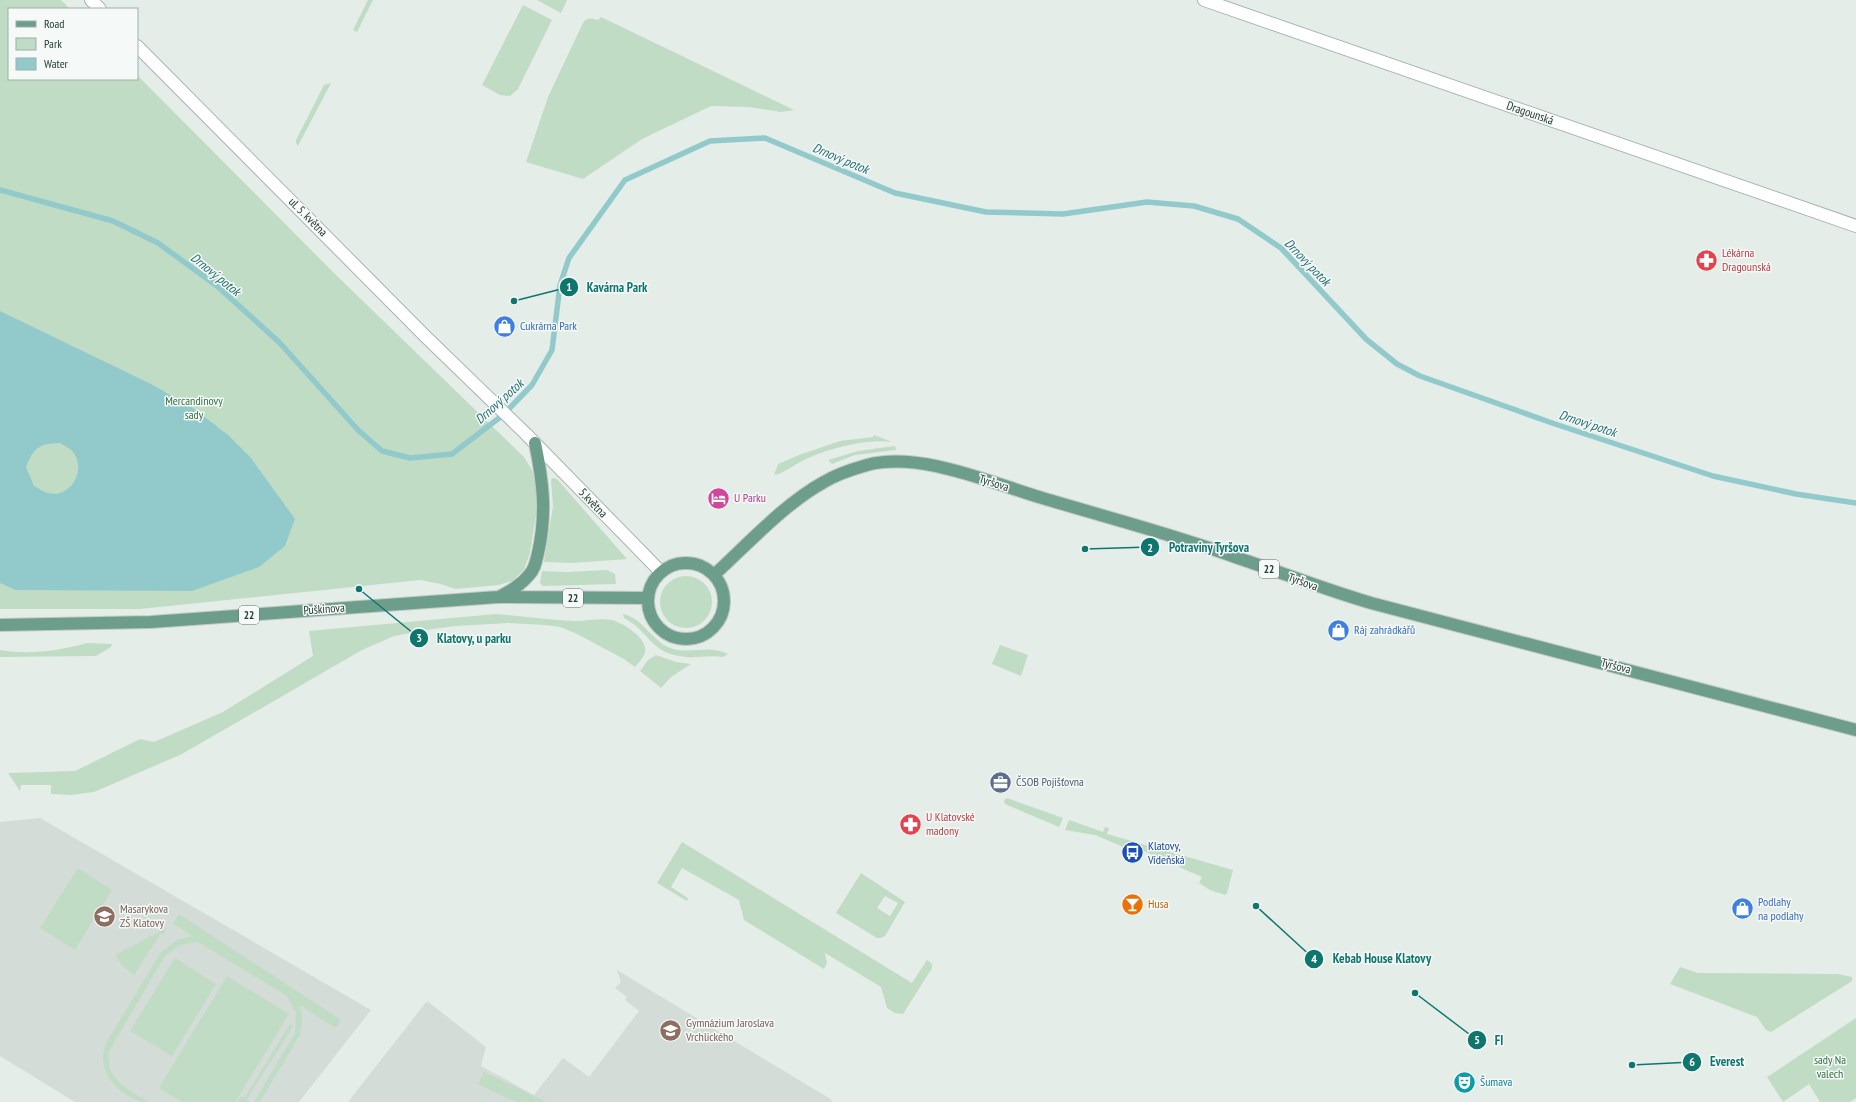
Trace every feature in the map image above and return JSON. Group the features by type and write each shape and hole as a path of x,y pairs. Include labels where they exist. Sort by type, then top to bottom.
{"main road":[{"path":"498,597 513,589 530,575 534,567 539,546 544,504 542,477 535,443"},
{"name":"Tyršova","path":"714,575 786,510 824,482 848,471 870,465 886,462 912,462 951,470 1238,557 1322,589 1371,604 1856,730"},
{"path":"686,562 701,566 714,575 724,592 723,612 718,623 713,629 699,637 691,639 679,639 661,630 650,614 648,598 652,584 661,572 674,564 686,562"},
{"name":"Puškinova","path":"0,625 151,622 498,597 648,598"}],"street":[{"path":"91,0 99,8"},
{"name":"Dragounská","path":"1204,0 1856,226"},
{"name":"ul. 5. května","path":"138,47 526,434"},
{"name":"5.května","path":"526,434 661,572"}],"shaded area":[{"name":"Masarykova ZŠ Klatovy","path":"40,818 371,1010 299,1102 75,1102 0,1056 0,822"},
{"name":"Gymnázium Jaroslava Vrchlického","path":"617,970 832,1100 831,1102 348,1102 427,1001 486,1047 481,1066 534,1095 563,1058 589,1077 639,1011 625,1000 627,997 615,988 621,982"}],"green space":[{"name":"Mercandinovy sady","path":"0,0 61,0 69,8 8,8 8,80 138,80 138,76 334,273 524,457 533,472 539,496 530,553 524,570 512,581 499,585 455,589 441,584 420,580 140,609 0,609"},
{"path":"368,0 373,0 357,32 353,30"},
{"path":"537,0 567,0 561,13"},
{"path":"523,5 552,20 518,89 510,96 500,95 482,85"},
{"path":"601,17 794,110 781,112 749,107 711,106 642,139 583,179 526,162 548,97 583,23 591,18 598,20"},
{"path":"331,83 298,146 296,140 324,85"},
{"path":"874,435 892,442 882,441 859,443 835,448 813,456 781,473 774,475 778,464 799,455 840,441 873,437"},
{"path":"895,446 896,450 855,455 832,464 828,460 858,451"},
{"path":"552,478 557,479 627,559 572,563 544,562 553,506"},
{"path":"607,570 615,574 616,584 543,586 540,583 542,571 566,572"},
{"path":"681,576 691,576 705,583 712,597 712,607 705,621 691,628 681,628 671,624 664,617 660,607 660,597 664,587 671,580"},
{"path":"496,614 580,621 603,619 612,620 622,624 634,632 643,642 645,652 635,667 624,659 575,633 560,627 545,625 508,623 456,626 394,636 362,650 182,754 94,792 71,795 51,794 51,785 21,785 20,791 8,773 75,771 140,739 154,742 223,712 313,656 309,631"},
{"path":"623,614 637,620 658,640 670,648 678,650 713,650 728,654 723,657 686,657 677,656 663,651 624,618"},
{"path":"87,643 112,644 111,647 96,656 0,657 0,650 33,652 65,648"},
{"path":"1000,645 1028,655 1021,676 992,664"},
{"path":"656,655 676,662 691,664 671,677 661,688 640,671 648,660"},
{"path":"1007,798 1063,818 1059,827 1005,804 1004,800"},
{"path":"1069,820 1103,832 1105,827 1109,828 1107,834 1233,870 1227,893 1225,895 1210,890 1199,883 1202,877 1179,867 1181,861 1170,858 1168,861 1163,860 1138,848 1135,852 1095,835 1065,830"},
{"path":"682,842 912,983 927,960 932,964 932,968 903,1014 895,1013 887,1008 881,987 825,953 827,963 824,969 744,920 739,900 682,868 671,887 688,898 687,901 657,883"},
{"path":"78,868 112,890 75,950 40,928"},
{"path":"861,873 905,902 885,936 881,938 877,938 836,913","holes":["885,896 898,903 890,916 877,908"]},
{"path":"179,914 341,1020 336,1028 300,1005 302,1019 300,1035 260,1102 254,1102 295,1033 296,1012 287,996 198,942 180,945 165,956 109,1051 109,1061 114,1076 126,1088 148,1102 139,1101 125,1094 113,1084 106,1072 103,1058 106,1043 161,952 177,940 192,936 173,923"},
{"path":"162,928 165,931 164,934 160,934 134,975 123,966 115,955 159,932"},
{"path":"175,958 216,984 172,1056 130,1031"},
{"path":"1680,967 1698,973 1838,974 1852,977 1852,981 1771,1032 1766,1030 1757,1017 1670,984"},
{"path":"227,976 289,1014 235,1102 182,1102 159,1088"},
{"name":"sady Na valech","path":"1856,1018 1856,1098 1850,1102 1820,1102 1809,1084 1783,1102 1767,1077"},
{"path":"290,1024 293,1026 247,1099 250,1102 237,1102 241,1096 245,1097"},
{"path":"484,1072 546,1102 516,1102 478,1084"}],"water":[{"path":"0,311 151,384 193,408 228,435 251,458 295,519 285,546 259,567 192,591 15,590 0,583","holes":["60,443 69,448 77,459 77,474 70,487 64,492 56,494 42,491 34,486 26,467 32,455 38,448 47,444"]}],"waterway":[{"name":"Drnový potok","path":"0,190 113,221 158,243 217,286 279,342 358,430 382,451 410,458 452,454 503,415 532,385 552,350 560,285 569,258 625,180 710,141 765,138 895,193 986,212 1063,214 1147,202 1194,206 1238,219 1281,248 1366,339 1397,364 1420,376 1555,424 1713,476 1796,494 1856,503"}],"place":[{"name":"Lékárna Dragounská","path":"1706,260"},
{"name":"Kavárna Park","path":"514,301"},
{"name":"Cukrárna Park","path":"504,326"},
{"name":"U Parku","path":"719,498"},
{"name":"Potraviny Tyršova","path":"1085,549"},
{"name":"Klatovy, u parku","path":"359,589"},
{"name":"Ráj zahrádkářů","path":"1338,630"},
{"name":"ČSOB Pojišťovna","path":"1000,782"},
{"name":"U Klatovské madony","path":"910,824"},
{"name":"Klatovy, Vídeňská","path":"1133,853"},
{"name":"Husa","path":"1133,904"},
{"name":"Kebab House Klatovy","path":"1256,906"},
{"name":"Podlahy na podlahy","path":"1742,909"},
{"name":"Masarykova ZŠ Klatovy","path":"105,916"},
{"name":"FI","path":"1415,993"},
{"name":"Gymnázium Jaroslava Vrchlického","path":"670,1030"},
{"name":"Everest","path":"1632,1065"},
{"name":"Šumava","path":"1464,1082"}]}
